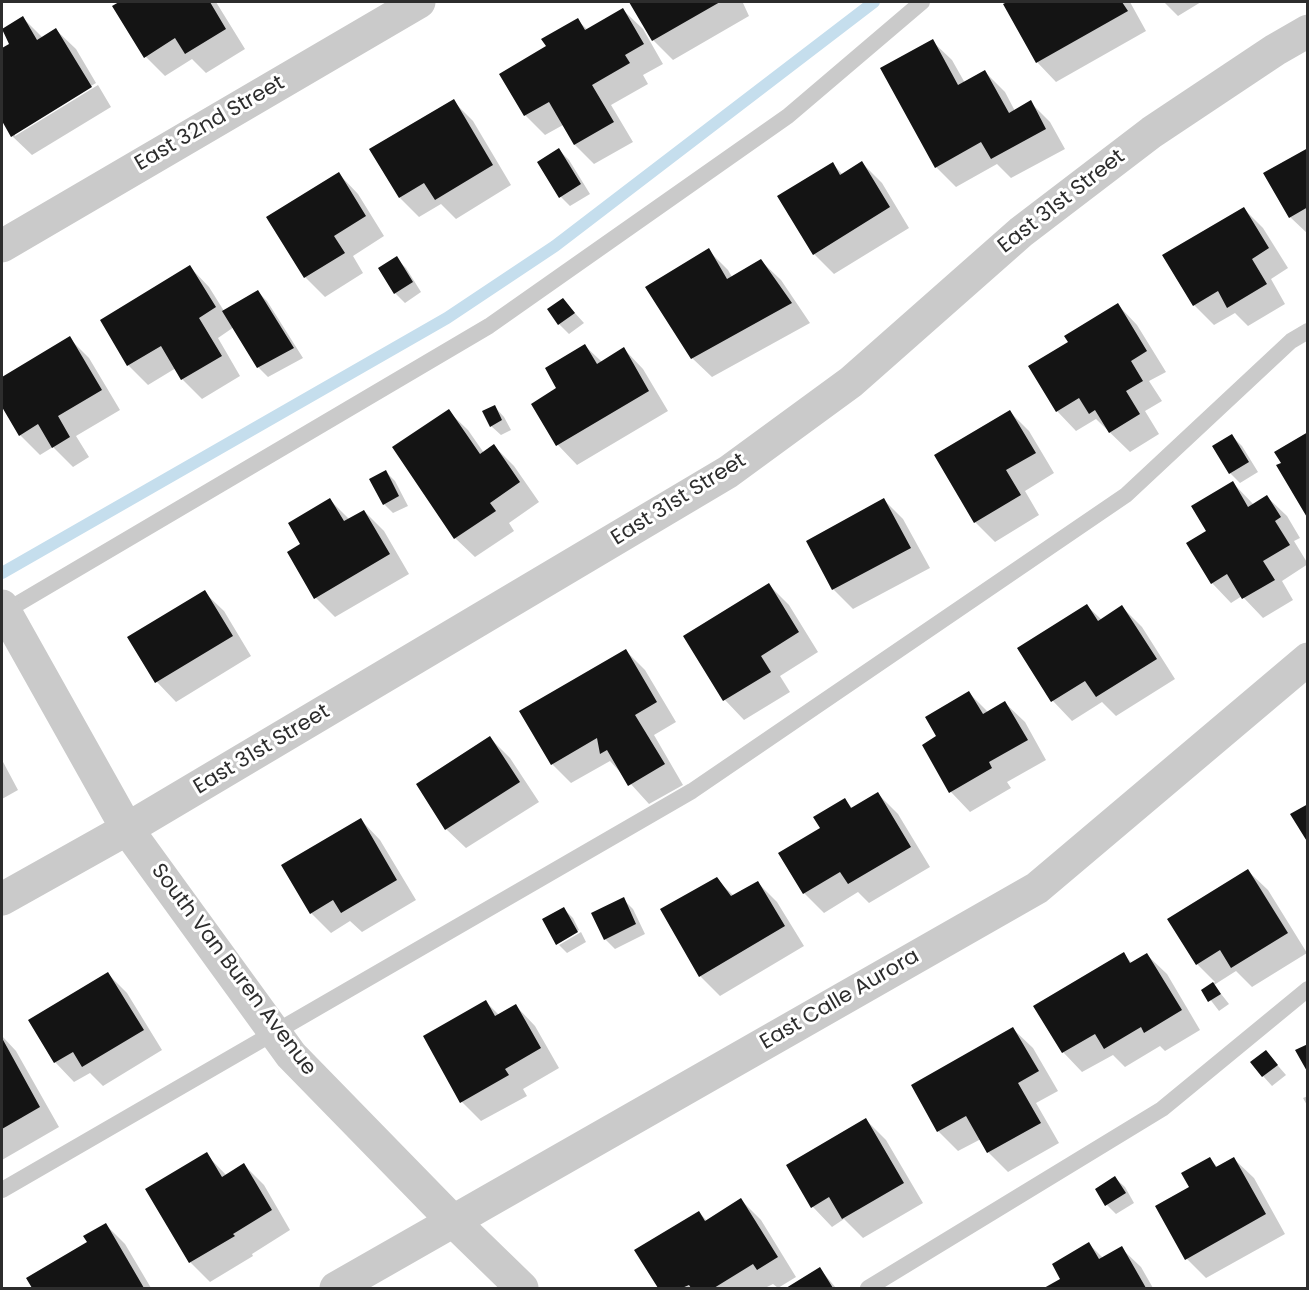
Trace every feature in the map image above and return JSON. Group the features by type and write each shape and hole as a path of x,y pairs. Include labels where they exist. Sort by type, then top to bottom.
{"street":[{"name":"East 32nd Street","path":"2,246 419,2"},
{"name":"East 31st Street","path":"2,899 127,829 728,472 851,382 1021,231 1152,132 1275,50 1308,31"},
{"name":"South Van Buren Avenue","path":"3,610 127,829 291,1055 453,1221 522,1288"},
{"name":"East Calle Aurora","path":"336,1288 1037,888 1308,659"}],"lane":[{"path":"3,610 489,326 788,116 922,2"},
{"path":"2,1190 712,778 1126,495 1291,341 1308,331"},
{"path":"868,1288 1162,1109 1308,989"}],"building":[{"path":"119,2 210,2 226,29 185,54 175,38 144,58 112,6"},
{"path":"629,2 720,2 652,41"},
{"path":"1007,2 1122,2 1128,11 1036,63 1003,4"},
{"path":"623,8 644,44 625,55 630,63 592,85 614,122 574,145 549,102 524,116 499,74 546,46 541,39 578,18 585,30"},
{"path":"23,16 37,40 56,28 92,87 11,137 2,121 2,48 9,44 2,29"},
{"path":"933,39 958,85 985,70 1009,113 1031,100 1046,129 991,159 981,142 935,168 880,68"},
{"path":"454,99 493,165 435,200 424,183 399,198 369,149"},
{"path":"559,148 581,184 559,198 537,162"},
{"path":"1308,148 1308,207 1289,218 1263,173"},
{"path":"862,161 890,207 813,255 777,196 833,162 840,175"},
{"path":"339,172 366,216 334,236 345,253 304,278 266,217"},
{"path":"1244,207 1269,248 1252,259 1267,284 1227,308 1218,291 1193,306 1162,255"},
{"path":"709,248 727,279 761,259 792,303 691,359 645,287"},
{"path":"397,256 413,282 394,294 378,268"},
{"path":"190,265 216,307 199,318 222,356 181,380 161,346 127,366 100,320"},
{"path":"258,290 294,348 257,368 222,311"},
{"path":"563,298 575,313 558,325 547,309"},
{"path":"1118,303 1147,351 1131,361 1143,381 1126,391 1140,414 1109,433 1095,410 1089,414 1079,398 1056,412 1028,366 1068,342 1064,336"},
{"path":"70,336 102,390 58,416 70,437 52,448 38,424 19,436 2,407 2,377"},
{"path":"585,344 597,364 624,347 649,391 556,446 531,404 556,388 545,368"},
{"path":"495,405 502,420 490,427 482,411"},
{"path":"449,409 480,454 494,444 520,482 490,503 496,511 454,539 392,447"},
{"path":"1010,410 1036,453 1006,470 1021,495 974,523 934,455"},
{"path":"1308,432 1308,519 1276,465 1281,463 1274,452"},
{"path":"1232,434 1249,462 1229,474 1212,446"},
{"path":"386,470 399,496 383,505 369,479"},
{"path":"1233,481 1248,507 1267,495 1281,517 1275,521 1290,545 1263,561 1275,580 1242,599 1227,574 1211,584 1186,543 1206,531 1191,506"},
{"path":"330,498 344,521 364,510 390,554 314,599 287,552 300,544 288,523"},
{"path":"884,498 911,548 832,590 806,541"},
{"path":"769,583 799,632 761,656 771,672 723,701 683,636"},
{"path":"205,590 233,636 155,683 127,637"},
{"path":"1087,604 1098,621 1122,605 1157,659 1096,697 1085,681 1051,702 1017,648"},
{"path":"626,649 657,702 635,715 665,764 628,786 607,750 600,754 597,738 551,765 519,711"},
{"path":"969,691 983,714 1005,701 1028,740 989,762 992,768 949,793 922,745 936,736 925,717"},
{"path":"490,736 520,782 445,830 416,784"},
{"path":"878,792 911,847 848,884 840,872 803,894 778,853 820,828 813,817 845,798 851,808"},
{"path":"1308,804 1308,843 1290,814"},
{"path":"361,818 397,880 341,913 333,900 310,914 281,865"},
{"path":"1248,869 1288,933 1231,968 1220,950 1196,965 1167,919"},
{"path":"717,877 731,896 758,881 785,926 699,977 660,909"},
{"path":"624,897 636,924 604,940 591,913"},
{"path":"564,907 578,932 556,945 542,919"},
{"path":"1124,952 1130,963 1147,953 1182,1010 1144,1033 1141,1027 1104,1049 1095,1034 1062,1053 1033,1006"},
{"path":"108,972 144,1030 82,1067 73,1052 54,1063 28,1020"},
{"path":"1213,982 1221,994 1208,1002 1201,990"},
{"path":"486,1000 495,1016 516,1004 541,1048 505,1069 509,1075 460,1103 423,1036"},
{"path":"1013,1027 1039,1071 1018,1083 1041,1123 987,1153 966,1116 937,1132 911,1085"},
{"path":"2,1038 40,1107 2,1129"},
{"path":"1308,1044 1308,1073 1295,1050"},
{"path":"1266,1050 1278,1065 1262,1077 1250,1062"},
{"path":"866,1118 904,1183 842,1219 829,1197 811,1208 786,1165"},
{"path":"207,1152 222,1177 244,1163 272,1210 233,1234 235,1236 189,1263 145,1189"},
{"path":"1210,1157 1216,1167 1234,1157 1266,1214 1185,1260 1155,1206 1189,1187 1181,1173"},
{"path":"1115,1176 1126,1193 1105,1206 1095,1189"},
{"path":"741,1198 778,1257 757,1270 753,1264 714,1288 691,1288 689,1285 682,1288 658,1288 634,1250 699,1211 705,1221"},
{"path":"106,1223 144,1288 32,1288 26,1278 87,1242 83,1236"},
{"path":"1089,1242 1099,1259 1122,1246 1146,1288 1044,1288 1060,1279 1052,1264"},
{"path":"820,1267 833,1288 786,1288"}],"waterway":[{"path":"2,573 447,318 555,246 874,2"}]}
